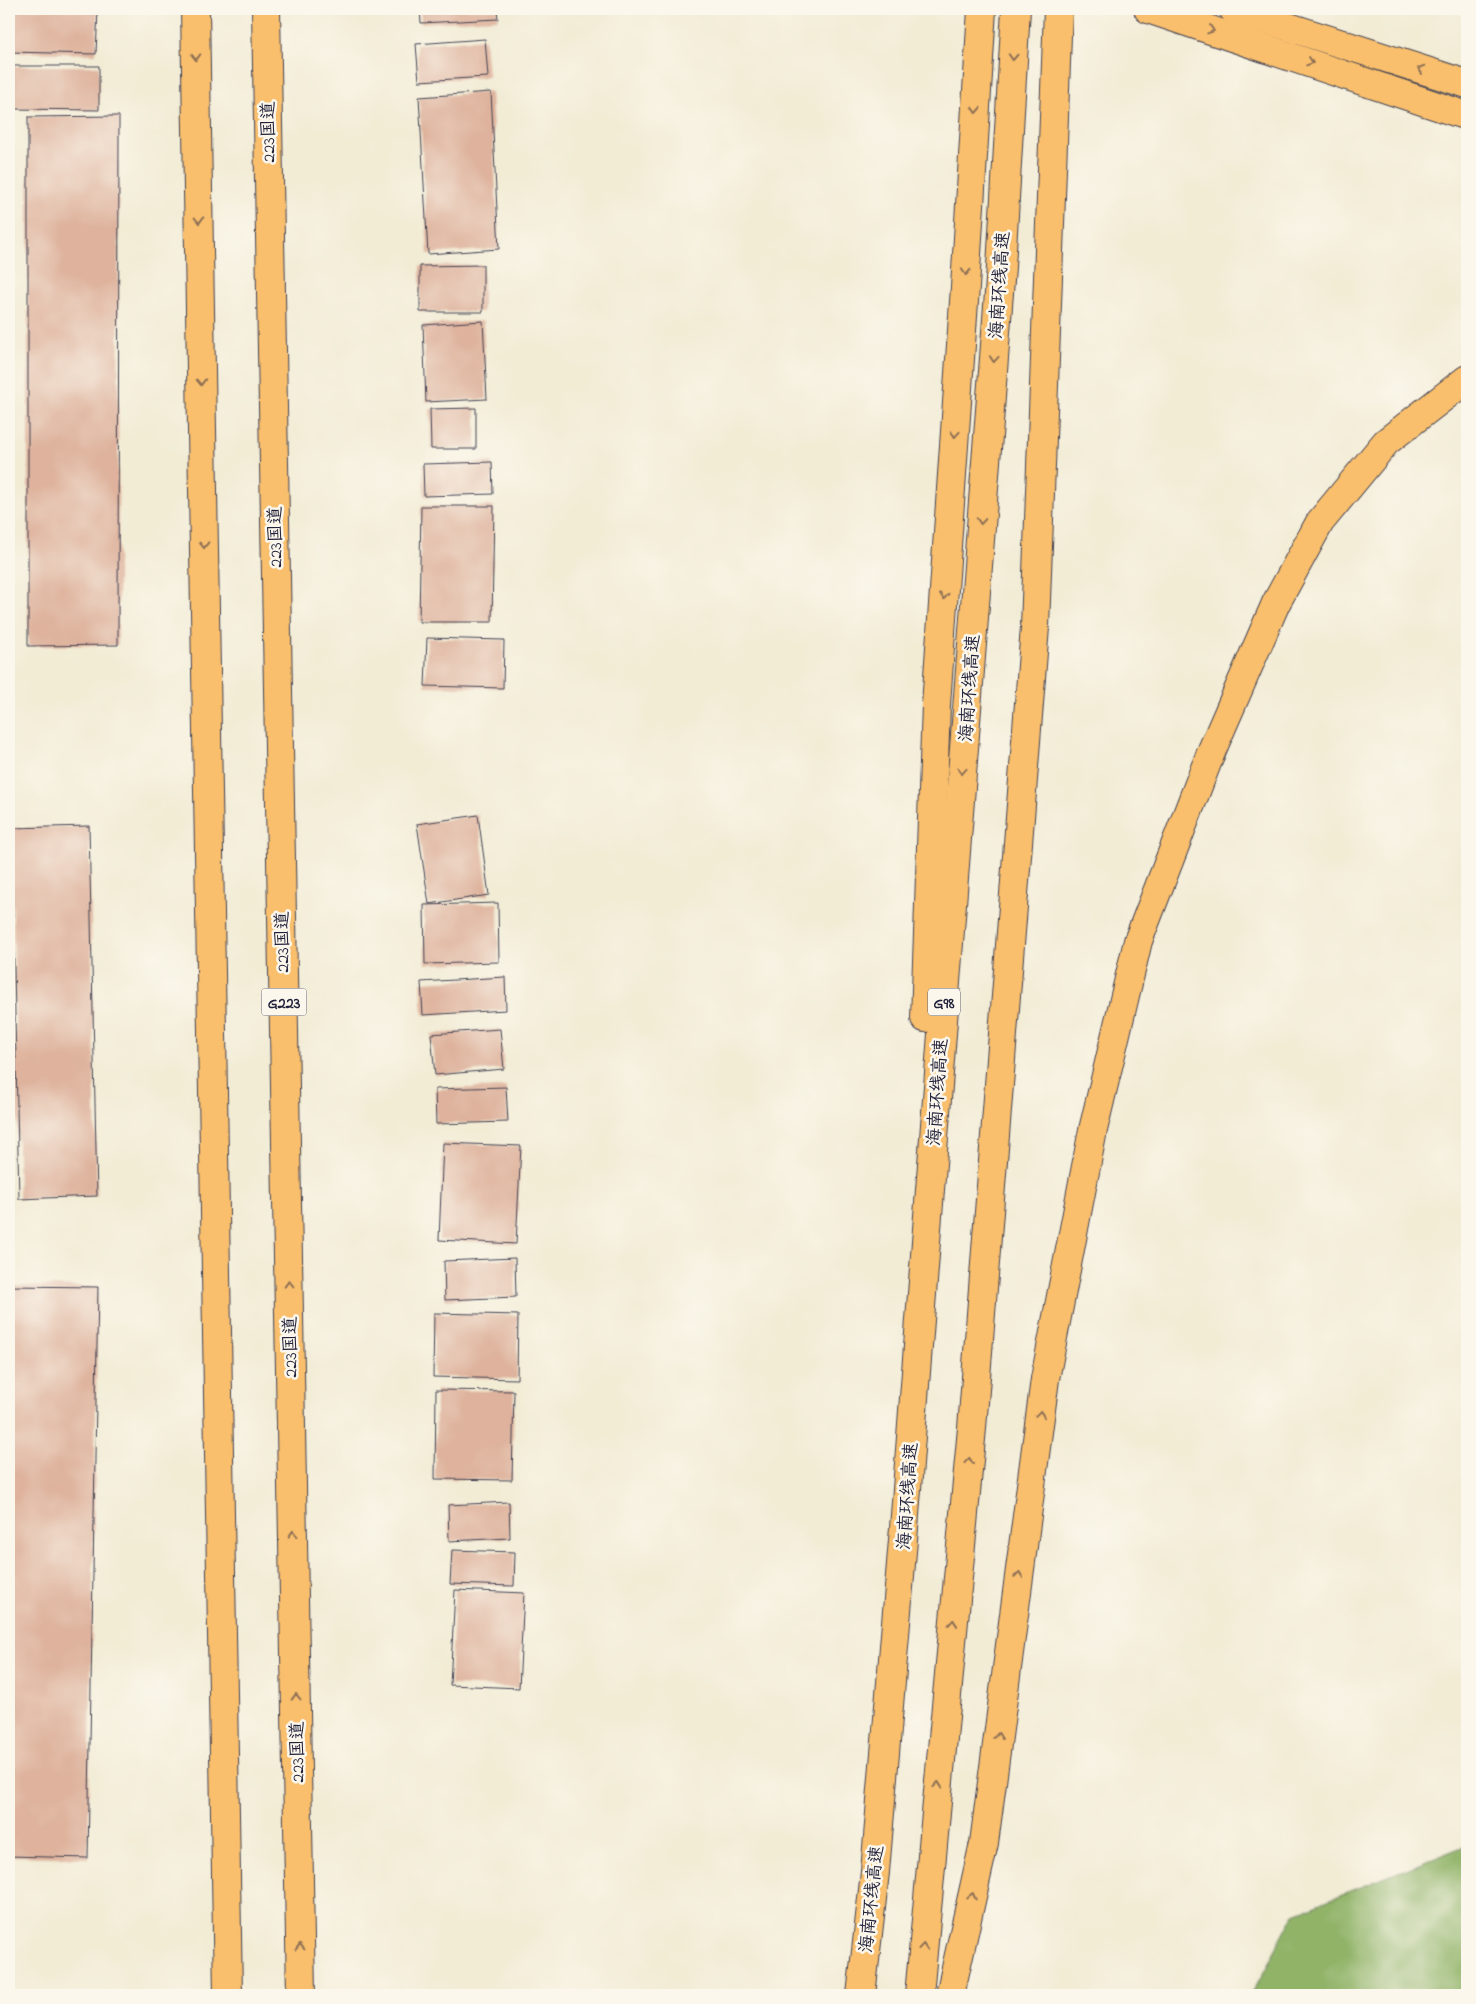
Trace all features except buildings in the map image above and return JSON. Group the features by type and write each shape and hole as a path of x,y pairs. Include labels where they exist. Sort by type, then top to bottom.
{"highway":[{"path":"195,9 228,1995"},
{"name":"223国道","path":"266,9 301,1995"},
{"path":"924,1268 924,1057 936,705 966,287 982,9"},
{"name":"海南环线高速","path":"861,1995 876,1852 904,1528 1001,267 1016,9"},
{"path":"919,1995 972,1428 1035,628 1058,9"},
{"path":"1148,9 1467,116"},
{"path":"1233,9 1467,84"},
{"path":"950,1995 984,1843 1045,1379 1093,1130 1138,941 1227,716 1276,602 1320,522 1386,442 1467,379"}],"green space":[{"path":"1467,1845 1467,1995 1251,1995 1295,1913"}]}
